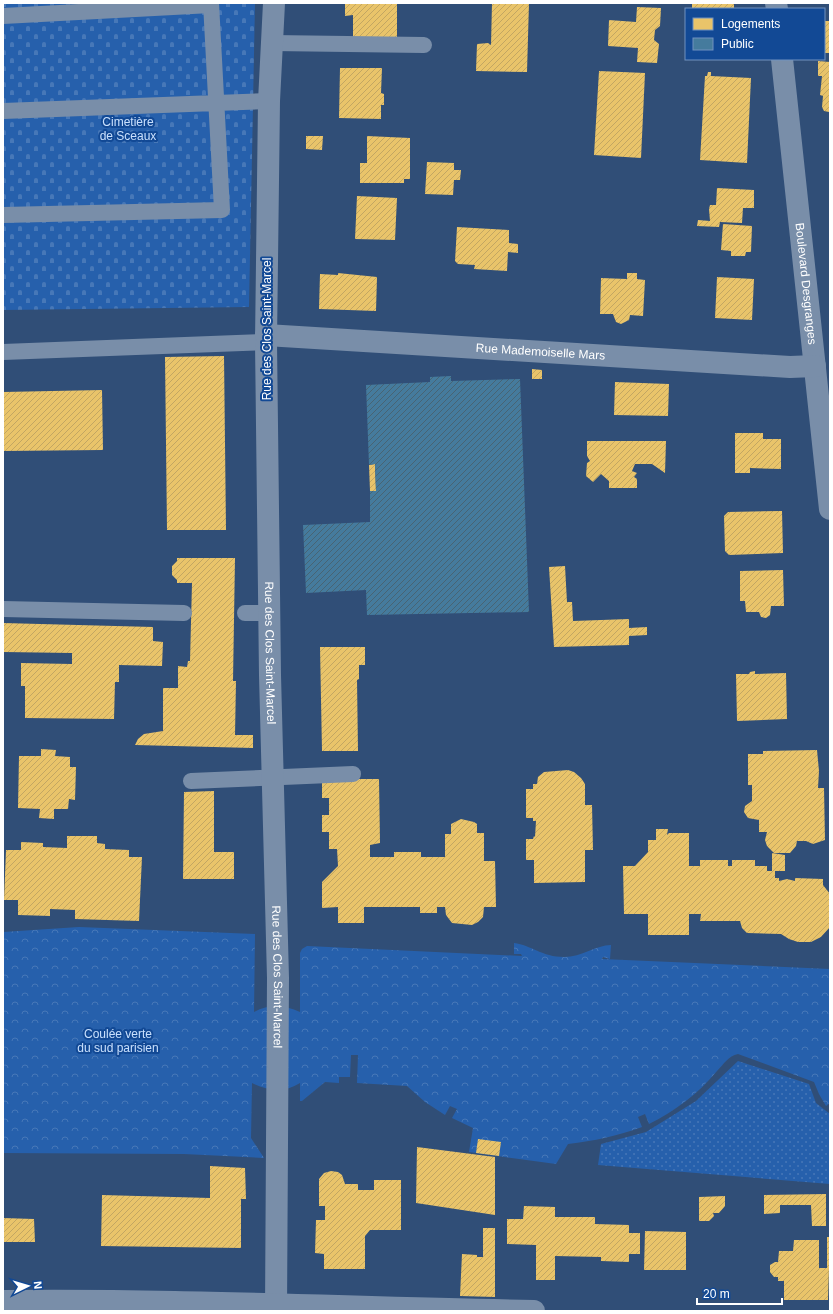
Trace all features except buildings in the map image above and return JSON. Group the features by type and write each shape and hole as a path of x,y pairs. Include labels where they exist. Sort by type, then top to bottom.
{"street":[{"name":"Rue des Clos Saint-Marcel","path":"274,3 269,101 266,338 272,778 278,978 276,1307"},
{"name":"Boulevard Desgranges","path":"782,60 815,366 826,430 830,509"},
{"name":"Rue Mademoiselle Mars","path":"266,338 790,367 815,366"},
{"path":"3,1300 46,1306 276,1307 534,1311"}],"lane":[{"path":"3,16 211,4 222,210 3,215"},
{"path":"272,43 424,45"},
{"path":"3,111 269,101"},
{"path":"3,352 266,338"},
{"path":"3,609 184,613"},
{"path":"245,613 269,613"},
{"path":"191,781 353,774"}],"green space":[{"name":"Cimetière de Sceaux","path":"3,3 255,3 249,307 3,310"},
{"name":"Coulée verte du sud parisien","path":"79,927 255,934 254,1012 260,1009 277,1006 300,1012 300,953 302,949 307,946 522,956 521,954 514,954 514,943 549,955 564,957 577,955 611,945 610,959 603,957 602,959 830,969 830,1103 826,1106 814,1082 738,1054 729,1058 702,1087 686,1101 668,1113 649,1124 645,1114 638,1117 642,1127 624,1133 605,1138 568,1144 556,1164 469,1152 473,1128 452,1118 457,1109 450,1106 445,1115 425,1102 407,1086 357,1083 358,1055 351,1055 350,1077 339,1077 339,1083 325,1082 302,1101 300,1101 300,1083 282,1090 276,1090 264,1088 252,1083 251,1138 264,1158 184,1154 3,1153 3,932"},
{"path":"738,1061 809,1084 816,1103 830,1114 830,1184 598,1165 601,1144 646,1132 696,1101"}]}
